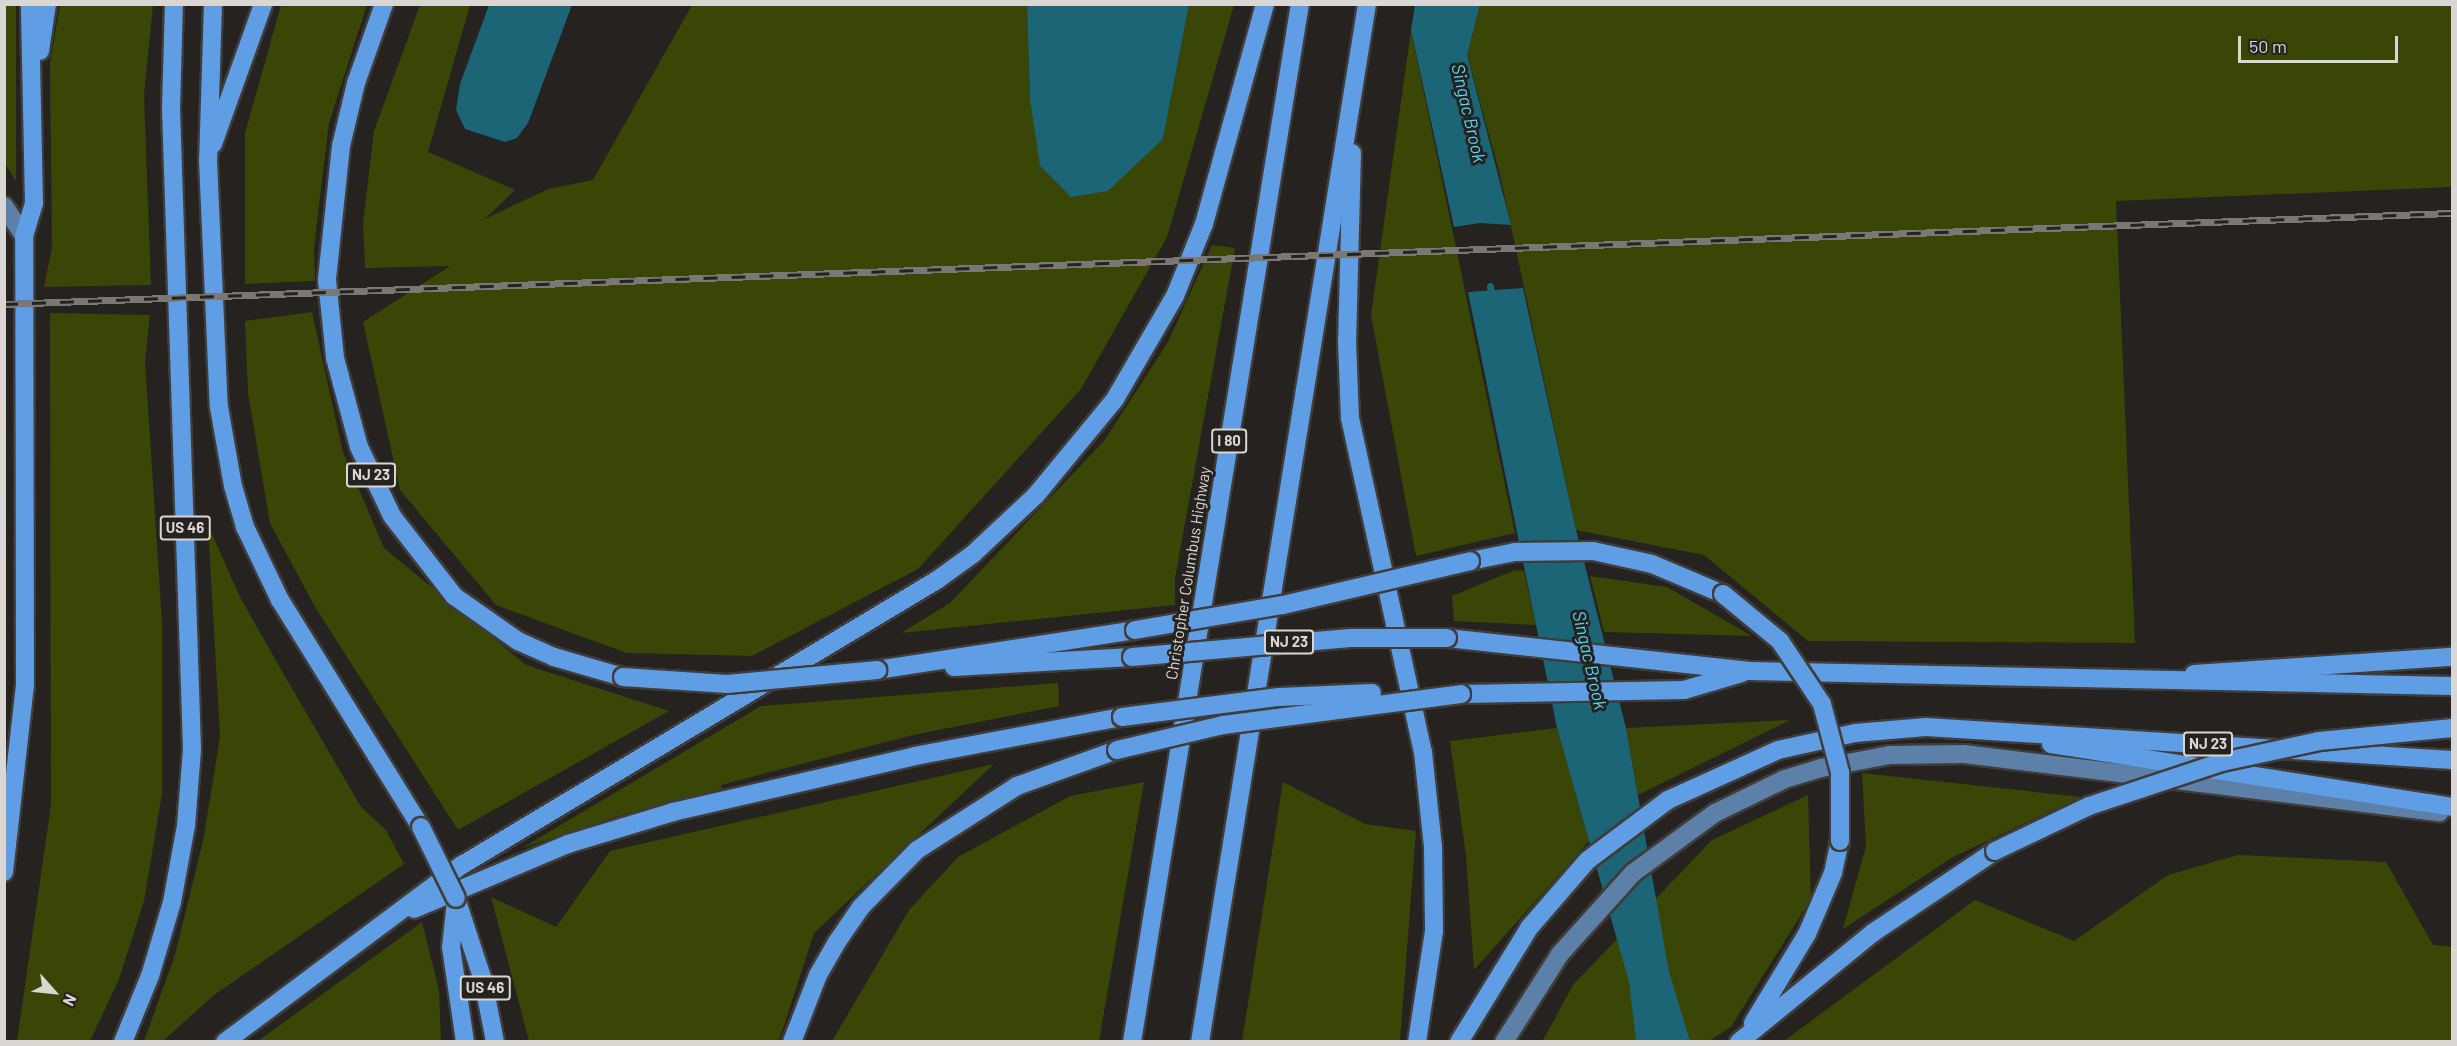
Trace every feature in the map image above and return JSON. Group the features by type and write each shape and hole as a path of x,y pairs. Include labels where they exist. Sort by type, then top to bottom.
{"highway":[{"path":"4,872 21,746 27,627 24,237 34,203 34,89 30,4"},
{"path":"34,89 47,4"},
{"name":"US 46","path":"123,1041 150,976 172,902 192,759 171,109 174,4"},
{"name":"US 46","path":"213,4 208,160 219,407 245,526 300,635 421,827 456,898 471,936 495,1041"},
{"path":"208,160 263,4"},
{"name":"NJ 23","path":"384,4 356,83 341,146 327,280 335,358 359,447 392,516 454,596 518,641 554,657 623,677 727,684 877,670 1132,657 1350,638 1447,638 1529,643 1621,657 1750,671 2111,682 2452,686"},
{"path":"225,1041 462,865 907,600 973,554 1036,495 1115,399 1180,285 1204,224 1265,4"},
{"name":"Christopher Columbus Highway","path":"1132,1041 1300,4"},
{"path":"1200,1041 1367,4"},
{"path":"1354,83 1347,341 1350,418 1423,752 1433,847 1431,969 1417,1041"},
{"path":"877,670 1283,605 1515,552 1593,551 1652,564 1723,594 1780,641 1822,704 1840,772 1840,841 1833,873 1807,934 1741,1040"},
{"path":"2111,682 2452,657"},
{"path":"385,922 568,843 673,812 925,753 1122,717 1322,694 1524,694 1684,690 1750,671"},
{"path":"792,1041 818,975 861,907 917,850 1017,786 1117,750 1223,725 1461,694"},
{"path":"1964,728 2452,807"},
{"name":"NJ 23","path":"1459,1041 1529,928 1588,861 1647,814 1704,780 1778,750 1855,733 1964,728 2452,760"},
{"path":"1741,1040 1874,932 1995,851 2089,806 2222,762 2319,741 2452,728"},
{"path":"456,898 451,947 465,1041"}],"main road":[{"path":"4,206 24,237"},
{"path":"1504,1041 1542,980 1594,912 1658,852 1715,813 1785,779 1854,760 1928,753 2043,761 2371,806 2452,813"}],"green space":[{"path":"4,5 16,5 16,181 5,164"},
{"path":"60,5 153,5 144,95 151,285 44,287 52,247 50,63"},
{"path":"281,5 367,5 329,123 314,247 315,281 245,284 245,133"},
{"path":"420,5 470,5 428,152 515,190 485,219 548,189 593,180 692,5 1027,5 1030,99 1163,139 1189,5 1234,5 1167,237 1081,389 918,569 752,656 627,653 496,605 400,490 363,322 450,266 365,268 363,223 374,131"},
{"path":"1480,5 2452,5 2452,187 2116,201 2135,643 1808,641 1704,555 1576,530 1500,175 1467,55"},
{"path":"1411,30 1515,533 1416,556 1371,315"},
{"path":"1212,245 1235,248 1175,578 1175,605 901,633 950,603 1104,441 1168,342"},
{"path":"312,312 343,452 384,548 526,665 669,711 458,830 315,607 270,523 248,393 245,321"},
{"path":"50,313 150,315 145,361 162,622 162,794 144,901 119,979 90,1041 17,1041 51,805"},
{"path":"208,525 240,597 279,666 361,807 386,830 404,864 214,995 163,1041 144,1041 175,955 203,841 220,737"},
{"path":"1515,570 1524,571 1536,625 1454,621 1452,596"},
{"path":"1590,576 1667,587 1752,636 1604,632"},
{"path":"1058,683 1059,706 913,735 721,785 722,789 619,816 522,848 761,706"},
{"path":"1790,720 1638,795 1626,728"},
{"path":"1557,728 1589,841 1474,970 1466,856 1450,741"},
{"path":"994,764 814,933 779,1041 529,1041 491,897 556,927 610,851"},
{"path":"1862,773 2081,797 1953,857 1843,929 1866,846"},
{"path":"1144,782 1099,1041 832,1041 909,910 958,857 1070,796"},
{"path":"1283,782 1365,824 1416,831 1400,1041 1242,1041"},
{"path":"1808,795 1811,899 1731,1027 1709,1041 1542,1042 1573,985 1712,840"},
{"path":"2238,855 2386,862 2433,945 2452,947 2452,1041 1784,1041 1975,900 2074,941 2168,875"},
{"path":"422,922 439,990 441,1041 258,1041"}],"water":[{"path":"489,5 572,5 528,123 517,138 505,142 465,129 456,110 460,84"},
{"path":"1027,5 1189,5 1163,139 1108,191 1071,197 1040,166 1030,99"},
{"path":"1415,5 1480,5 1467,55 1511,225 1480,223 1454,227 1411,30"},
{"path":"1523,288 1576,530 1626,728 1669,972 1690,1041 1636,1041 1629,982 1557,728 1468,292"}],"waterway":[{"name":"Singac Brook","path":"1490,286 1492,299"}],"railway":[{"path":"4,304 2452,213"}]}
